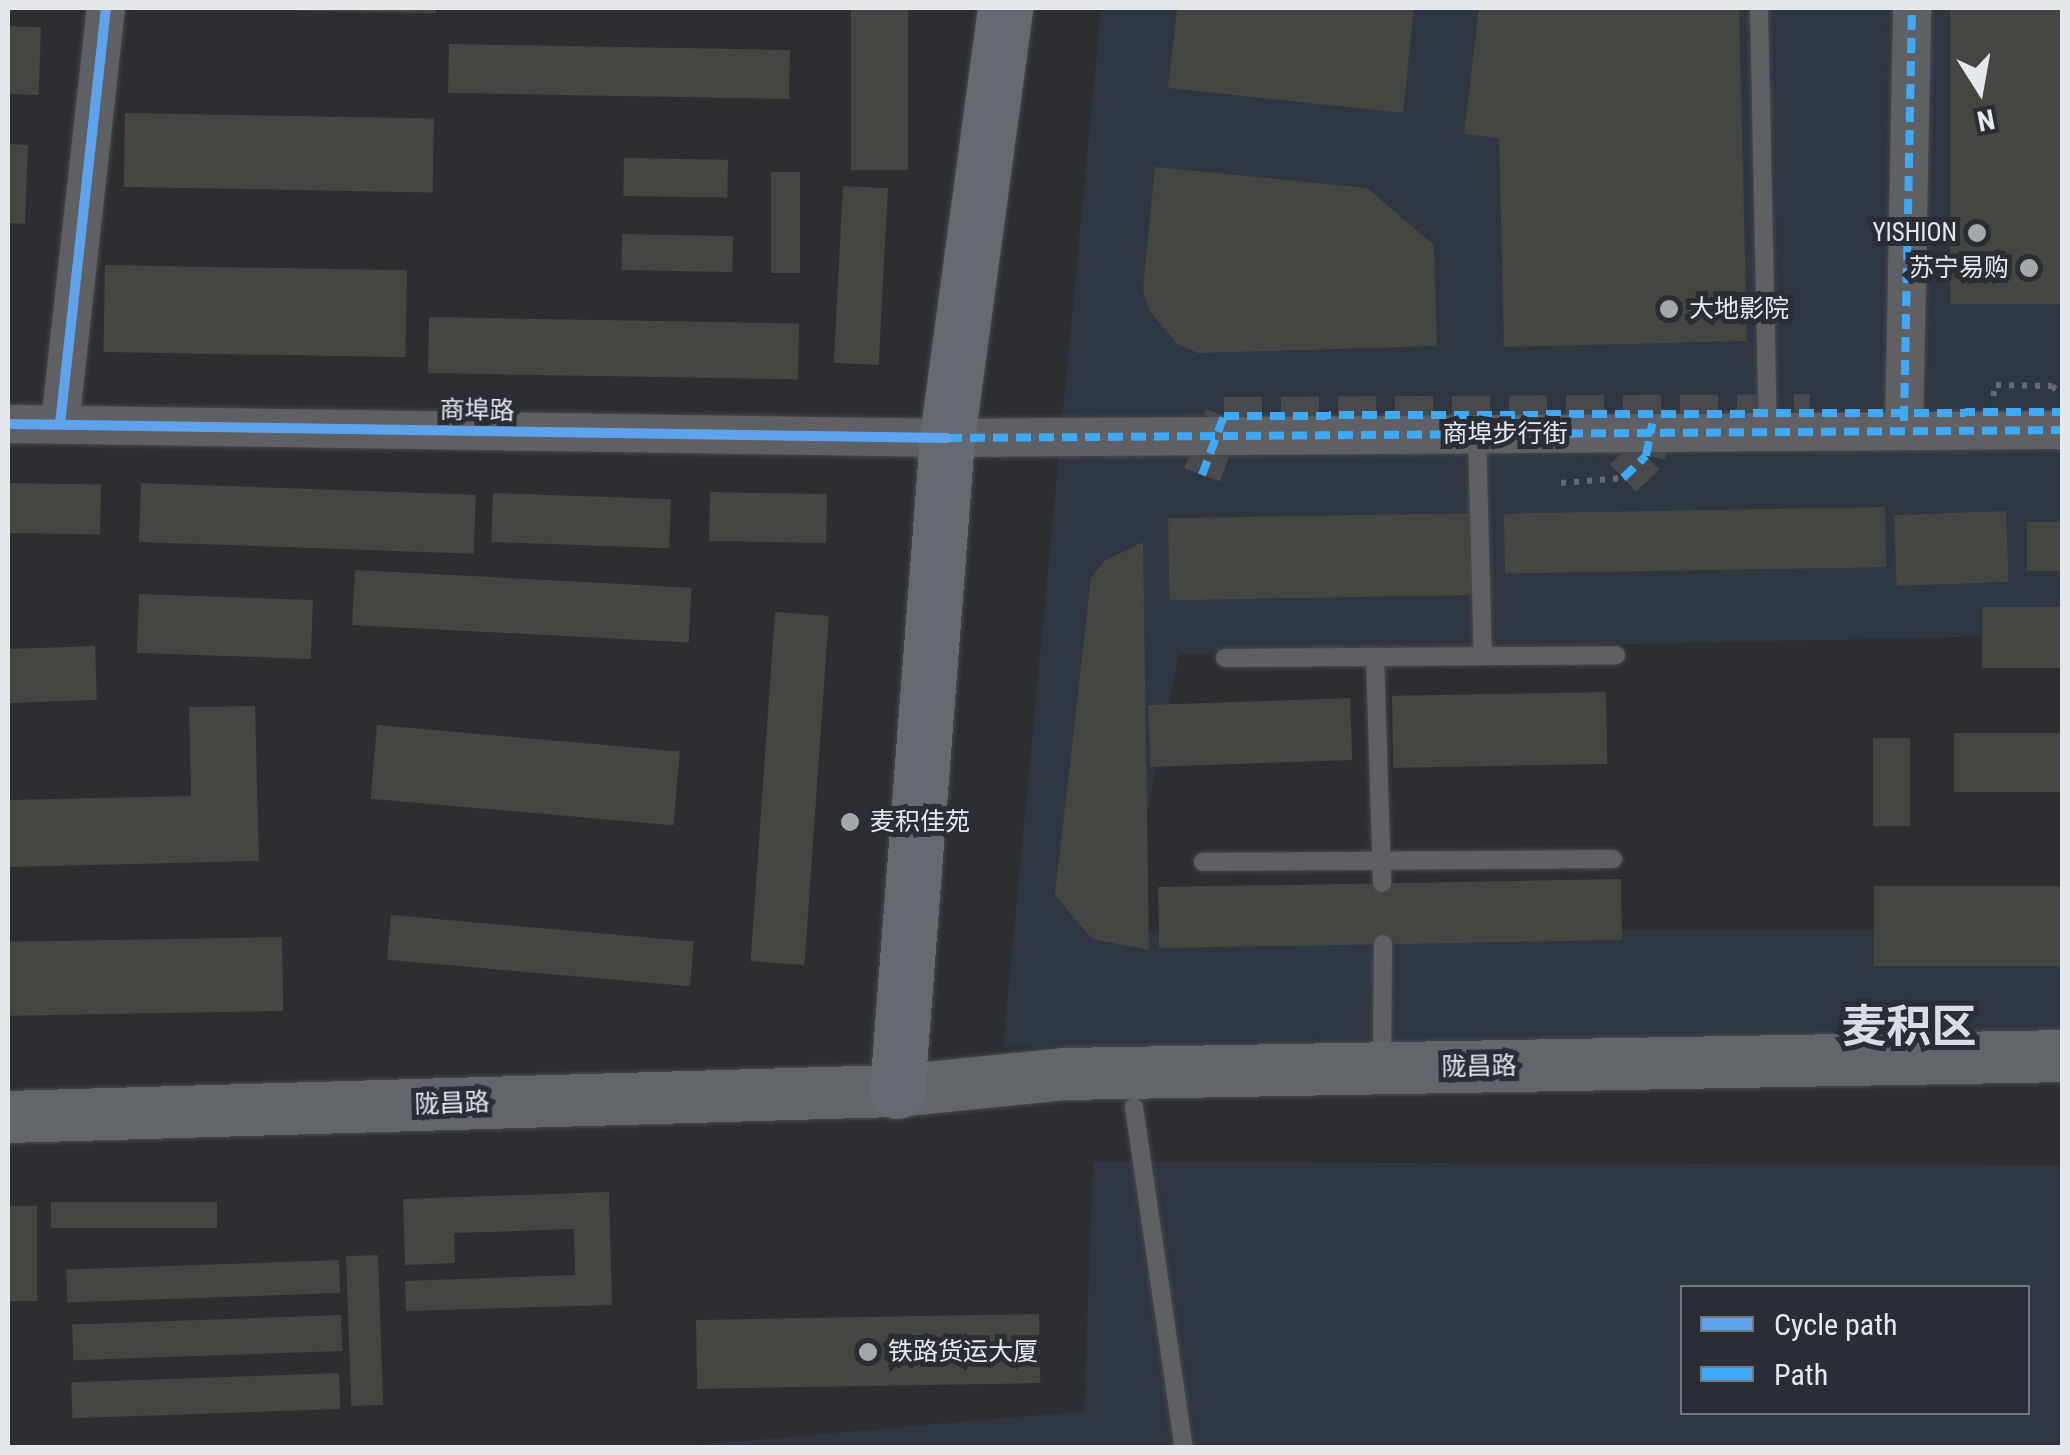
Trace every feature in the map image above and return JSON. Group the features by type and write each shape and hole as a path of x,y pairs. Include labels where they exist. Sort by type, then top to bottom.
{"main road":[{"path":"897,1092 947,438 1005,8"},
{"name":"陇昌路","path":"8,1117 897,1092 1066,1074 2062,1056"},
{"name":"陇昌路","path":"897,1092 1134,1106 2062,1091"}],"street":[{"path":"60,424 106,8"},
{"path":"1904,431 1912,8"},
{"name":"商埠路","path":"8,424 947,438"},
{"name":"商埠步行街","path":"947,438 2062,430"}],"lane":[{"path":"1759,8 1768,432"},
{"path":"1477,434 1483,656"},
{"path":"1225,658 1616,655"},
{"path":"1375,657 1382,883"},
{"path":"1203,862 1613,859"},
{"path":"1382,1068 1383,944"},
{"path":"1134,1106 1184,1448"}],"path":[{"path":"1561,483 1624,478"}],"shaded area":[{"path":"1101,8 2062,8 2062,635 1179,654 1123,931 2062,930 2062,1051 1003,1047"},
{"path":"1093,1162 2062,1165 2062,1447 662,1448 1084,1411"}],"building":[{"path":"436,8 436,13 296,11"},
{"path":"851,8 908,8 908,170 851,170"},
{"path":"1177,8 1414,8 1403,113 1168,88"},
{"path":"1479,8 1739,8 1747,341 1504,347 1499,138 1464,134"},
{"path":"1950,8 2062,8 2062,304 1950,304"},
{"path":"8,26 41,27 39,95 8,94"},
{"path":"449,44 790,50 789,99 448,93"},
{"path":"125,113 434,118 433,192 124,187"},
{"path":"8,144 28,145 25,224 8,223"},
{"path":"624,158 728,160 727,198 623,196"},
{"path":"1155,167 1367,188 1434,245 1437,346 1198,353 1177,344 1149,310 1143,289"},
{"path":"771,172 800,172 800,273 771,273"},
{"path":"843,186 888,188 879,365 834,363"},
{"path":"622,234 733,236 732,272 621,270"},
{"path":"105,265 407,270 405,357 103,352"},
{"path":"429,317 799,323 798,379 428,373"},
{"path":"8,483 101,485 100,535 8,533"},
{"path":"141,483 476,495 474,554 139,542"},
{"path":"710,492 827,494 826,543 709,541"},
{"path":"493,493 671,499 669,548 491,542"},
{"path":"1885,507 1886,567 1505,574 1504,514"},
{"path":"2006,511 2008,582 1897,586 1894,515"},
{"path":"1473,513 1474,595 1169,600 1168,518"},
{"path":"2027,522 2062,522 2062,571 2027,571"},
{"path":"1143,542 1149,950 1092,939 1055,895 1091,578 1104,561"},
{"path":"355,570 692,588 689,643 352,625"},
{"path":"139,594 313,600 311,659 137,653"},
{"path":"1982,607 2062,607 2062,668 1982,668"},
{"path":"775,612 829,616 804,965 751,961"},
{"path":"95,646 97,700 10,703 8,649"},
{"path":"1606,692 1607,764 1393,768 1392,696"},
{"path":"1350,698 1352,760 1150,767 1148,705"},
{"path":"255,706 259,861 8,867 8,800 191,796 189,707"},
{"path":"377,725 680,751 673,825 371,799"},
{"path":"1954,733 2062,733 2062,792 1954,792"},
{"path":"1873,738 1910,738 1910,826 1873,826"},
{"path":"1621,879 1622,940 1159,948 1158,887"},
{"path":"1874,886 2062,886 2062,966 1874,966"},
{"path":"391,915 694,941 690,986 387,960"},
{"path":"282,937 283,1011 9,1016 8,942"},
{"path":"609,1192 612,1305 406,1311 405,1281 575,1275 574,1229 454,1233 455,1263 405,1265 403,1199"},
{"path":"51,1202 217,1202 217,1228 51,1228"},
{"path":"8,1206 37,1206 37,1301 8,1301"},
{"path":"378,1255 383,1405 351,1406 346,1256"},
{"path":"339,1260 340,1293 67,1303 66,1270"},
{"name":"铁路货运大厦","path":"1039,1314 1040,1383 697,1389 696,1320"},
{"path":"341,1315 342,1351 73,1360 72,1324"},
{"path":"339,1373 340,1409 72,1418 71,1382"}],"tunnel":[{"path":"1202,475 1224,416 1810,413"},
{"path":"1623,478 1646,456 1654,414"}],"marked path":[{"path":"1904,421 1912,8"},
{"path":"1202,475 1224,416 2062,412"},
{"path":"1623,478 1646,456 1652,424"},
{"path":"947,438 2062,430"}],"cycle path":[{"path":"60,424 106,8"},
{"path":"8,424 947,438"}],"place":[{"name":"YISHION","path":"1977,233"},
{"name":"苏宁易购","path":"2029,268"},
{"name":"大地影院","path":"1669,309"},
{"name":"麦积佳苑","path":"850,822"},
{"name":"铁路货运大厦","path":"868,1352"}],"district":[{"name":"麦积区","path":"1909,1027"}]}
